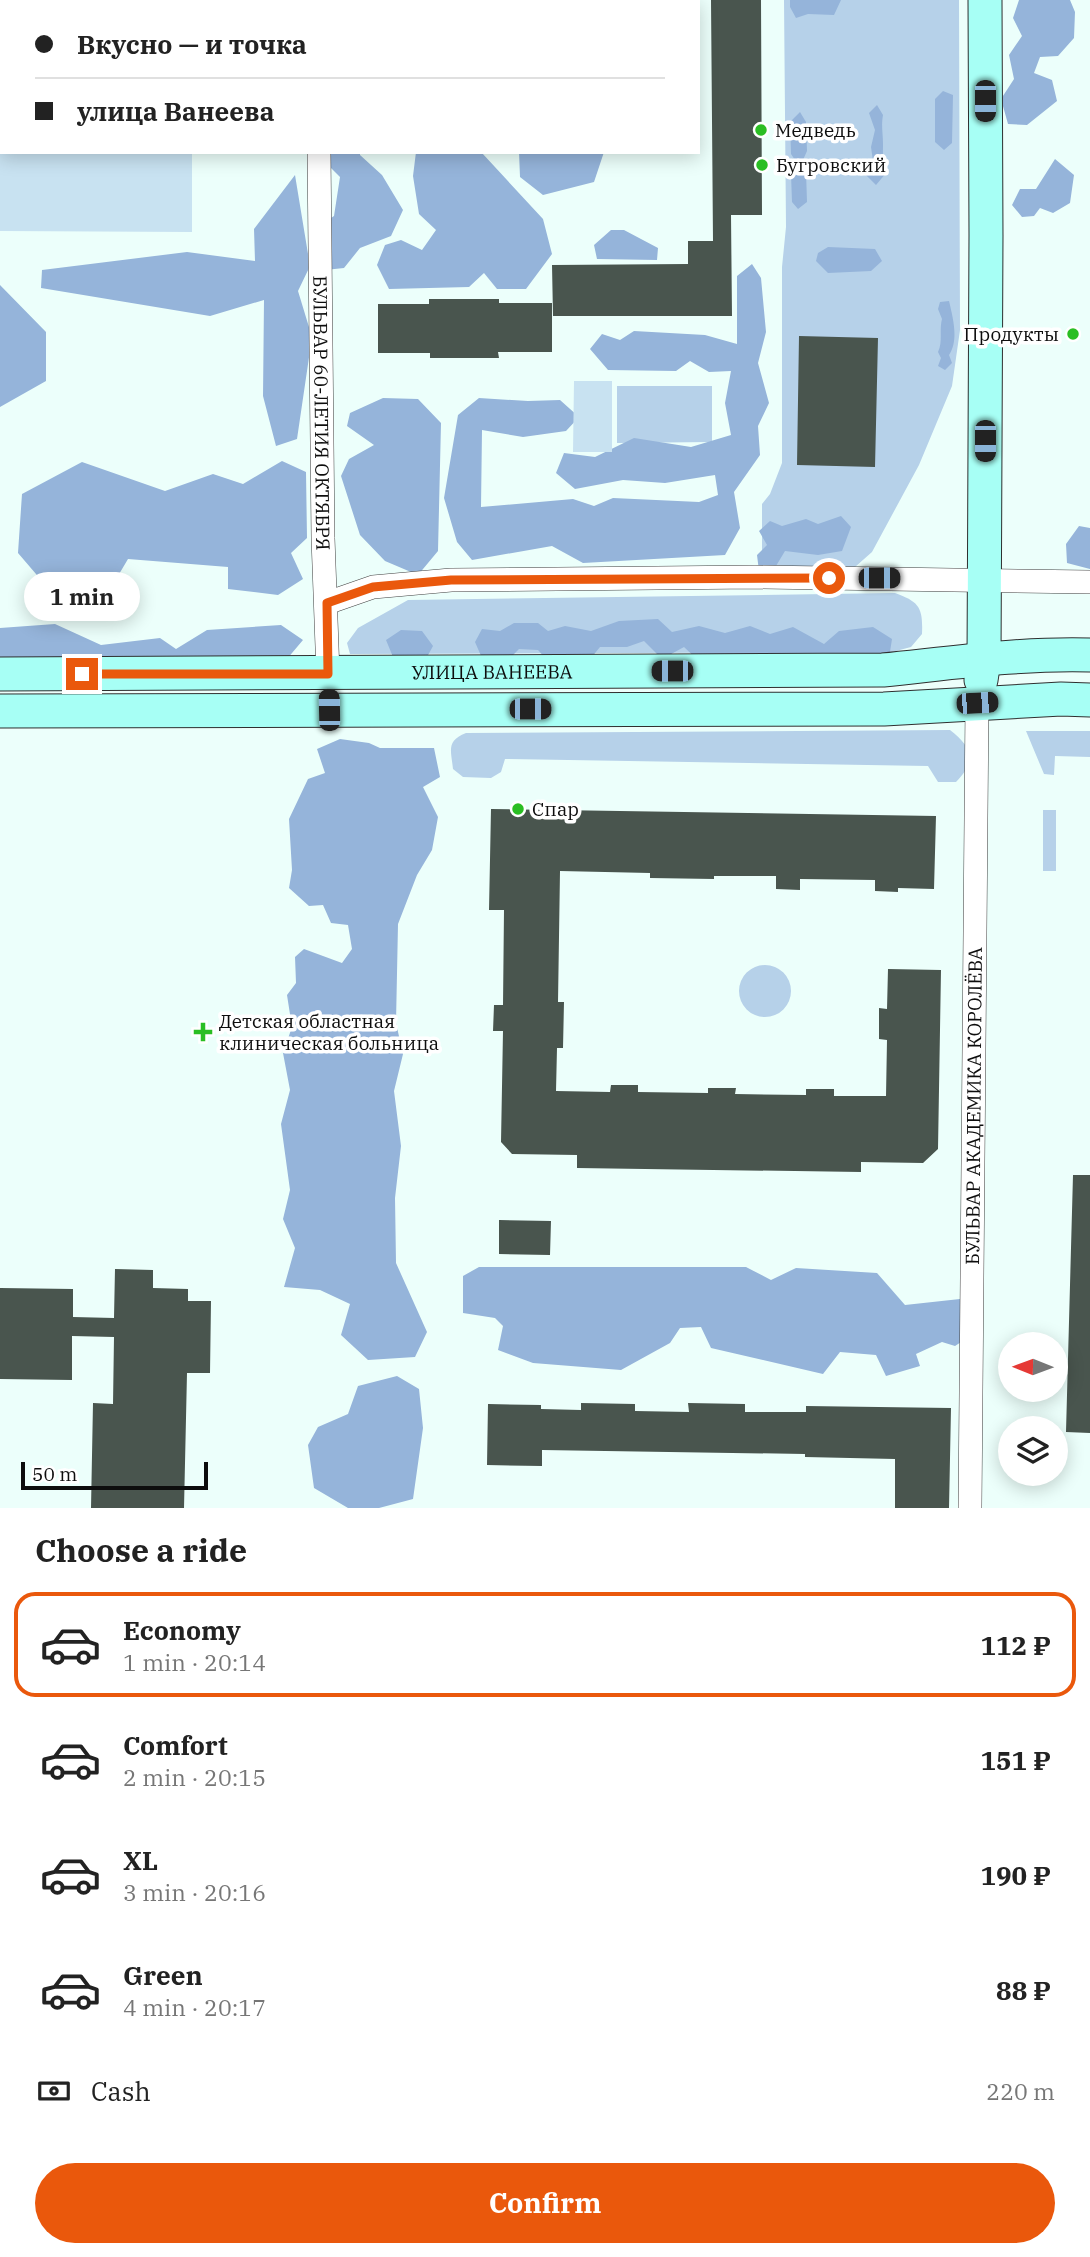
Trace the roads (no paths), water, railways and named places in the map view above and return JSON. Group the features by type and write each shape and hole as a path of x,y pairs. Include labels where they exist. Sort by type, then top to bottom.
{"main road":[{"path":"977,703 984,660 985,0"},
{"name":"УЛИЦА ВАНЕЕВА","path":"0,674 883,670 1062,654 1090,655"},
{"path":"328,674 329,710"},
{"name":"УЛИЦА ВАНЕЕВА","path":"0,711 870,709 1090,700"}],"street":[{"name":"БУЛЬВАР 60-ЛЕТИЯ ОКТЯБРЯ","path":"319,154 323,530 328,674"},
{"path":"327,603 373,587 451,580 755,577 1090,582"},
{"name":"БУЛЬВАР АКАДЕМИКА КОРОЛЁВА","path":"970,1508 977,703"}],"place":[{"name":"Медведь","path":"761,130"},
{"name":"Бугровский","path":"762,165"},
{"name":"Продукты","path":"1073,334"},
{"name":"Спар","path":"518,809"},
{"name":"Детская областная клиническая больница","path":"203,1032"}]}
